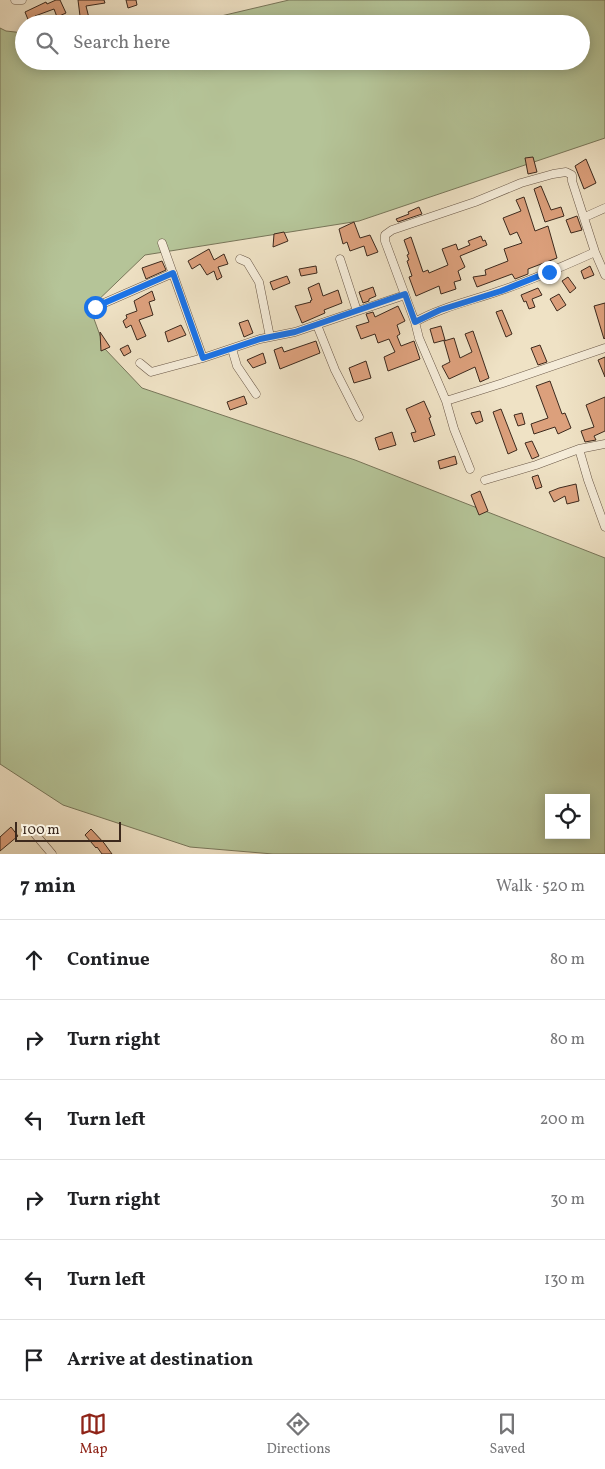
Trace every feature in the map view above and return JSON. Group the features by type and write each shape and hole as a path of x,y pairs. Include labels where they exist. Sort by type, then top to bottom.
{"street":[{"path":"15,0 22,0"},
{"path":"470,469 454,430 446,401 419,338 415,322 385,241 386,235 392,230 475,202 521,183 566,172 572,175 572,181 605,275"},
{"path":"585,217 605,208"},
{"path":"162,243 203,358"},
{"path":"415,322 440,310 517,285 596,252"},
{"path":"240,259 247,262 259,282 270,337"},
{"path":"340,259 357,311"},
{"path":"95,307 173,273"},
{"path":"140,363 151,372 270,337 295,332 405,294"},
{"path":"317,324 335,370 359,417"},
{"path":"446,401 605,348"},
{"path":"232,349 237,366 256,394"},
{"path":"485,480 536,465 579,449 605,444"},
{"path":"579,449 605,526"},
{"path":"34,834 52,854"}],"green space":[{"path":"289,0 605,0 605,138 359,221 145,255 90,308 105,349 142,388 355,460 605,558 605,854 273,854 190,847 63,805 0,764 0,28 15,32 15,70 590,70 590,15 225,15"}],"building":[{"path":"60,0 66,13 56,15 54,9 38,15 26,15 25,12 46,2 47,4"},
{"path":"78,0 104,0 105,3 86,6 88,15 80,15"},
{"path":"126,0 136,0 137,5 128,8"},
{"path":"533,157 537,172 528,174 525,158"},
{"path":"586,159 596,183 584,189 575,166"},
{"path":"541,186 551,210 561,207 564,216 545,222 534,189"},
{"path":"524,197 535,231 548,226 557,258 528,269 528,274 515,279 512,274 477,287 473,277 486,275 485,270 508,261 504,249 522,243 517,232 510,235 503,218 521,211 516,200"},
{"path":"419,207 422,214 398,222 396,219 409,214 408,212"},
{"path":"577,216 582,230 571,233 566,220"},
{"path":"354,222 360,238 370,235 378,252 367,256 364,246 350,251 347,242 343,244 339,229"},
{"path":"284,232 288,241 273,247 274,234"},
{"path":"481,236 487,245 460,256 465,267 458,271 461,280 454,282 456,289 441,294 439,286 416,296 409,277 412,276 407,261 409,260 407,255 409,254 404,240 411,237 423,272 428,270 429,273 448,265 442,249 456,244 458,250 470,245 468,241"},
{"path":"209,249 214,260 224,254 228,264 218,267 222,277 217,280 214,271 207,275 200,264 192,269 188,261"},
{"path":"162,261 166,270 146,279 142,268"},
{"path":"316,266 317,273 301,276 299,269"},
{"path":"590,266 594,275 584,279 581,271"},
{"path":"287,276 290,283 273,290 270,282"},
{"path":"568,277 576,288 570,293 562,281"},
{"path":"319,283 323,296 338,290 342,303 324,310 325,313 302,323 295,306 311,302 308,288"},
{"path":"373,287 376,296 363,303 359,292"},
{"path":"538,288 542,295 532,299 535,307 529,309 521,295"},
{"path":"152,291 155,300 149,302 153,315 139,320 146,336 137,340 131,325 126,328 123,321 127,318 126,315 137,311 134,301"},
{"path":"559,294 566,305 557,311 550,299"},
{"path":"605,303 605,338 604,339 594,306"},
{"path":"398,306 405,321 397,325 400,334 397,336 401,346 414,341 420,359 388,371 384,357 395,352 389,339 378,343 375,334 361,339 356,326 369,322 366,314 373,312 375,317"},
{"path":"502,310 512,334 506,337 496,312"},
{"path":"248,320 253,333 244,337 239,323"},
{"path":"181,325 186,335 168,342 165,332"},
{"path":"441,326 445,340 434,343 430,329"},
{"path":"473,331 489,378 480,382 475,367 449,379 442,366 450,362 444,341 454,338 460,358 472,352 465,334"},
{"path":"100,332 110,347 101,351"},
{"path":"316,341 320,353 280,369 274,350 282,347 284,352"},
{"path":"128,345 131,352 124,356 120,349"},
{"path":"540,345 547,362 538,365 531,348"},
{"path":"263,353 266,363 253,368 247,360"},
{"path":"605,357 605,377 598,360"},
{"path":"366,361 371,378 354,383 349,368"},
{"path":"550,381 562,414 565,413 571,428 558,434 555,427 534,434 531,424 548,418 536,386"},
{"path":"244,396 247,404 230,410 227,402"},
{"path":"605,397 605,431 594,436 596,440 585,442 581,431 594,427 586,405"},
{"path":"424,401 431,417 429,418 435,435 414,442 411,433 416,432 406,409"},
{"path":"501,409 517,450 508,454 493,412"},
{"path":"480,411 483,421 476,424 471,413"},
{"path":"522,413 525,424 518,426 514,415"},
{"path":"392,432 396,445 379,450 375,438"},
{"path":"532,441 539,456 532,459 525,443"},
{"path":"455,456 457,464 440,469 438,461"},
{"path":"538,475 542,487 536,489 532,477"},
{"path":"576,484 579,501 567,504 565,496 554,502 549,492"},
{"path":"480,491 488,511 479,515 471,495"},
{"path":"11,827 18,836 0,851 0,837"},
{"path":"91,829 112,854 102,854 85,835"}],"route":[{"path":"95,307 173,273 203,358 260,339 295,332 405,294 415,322 440,310 501,291 549,272"}]}
